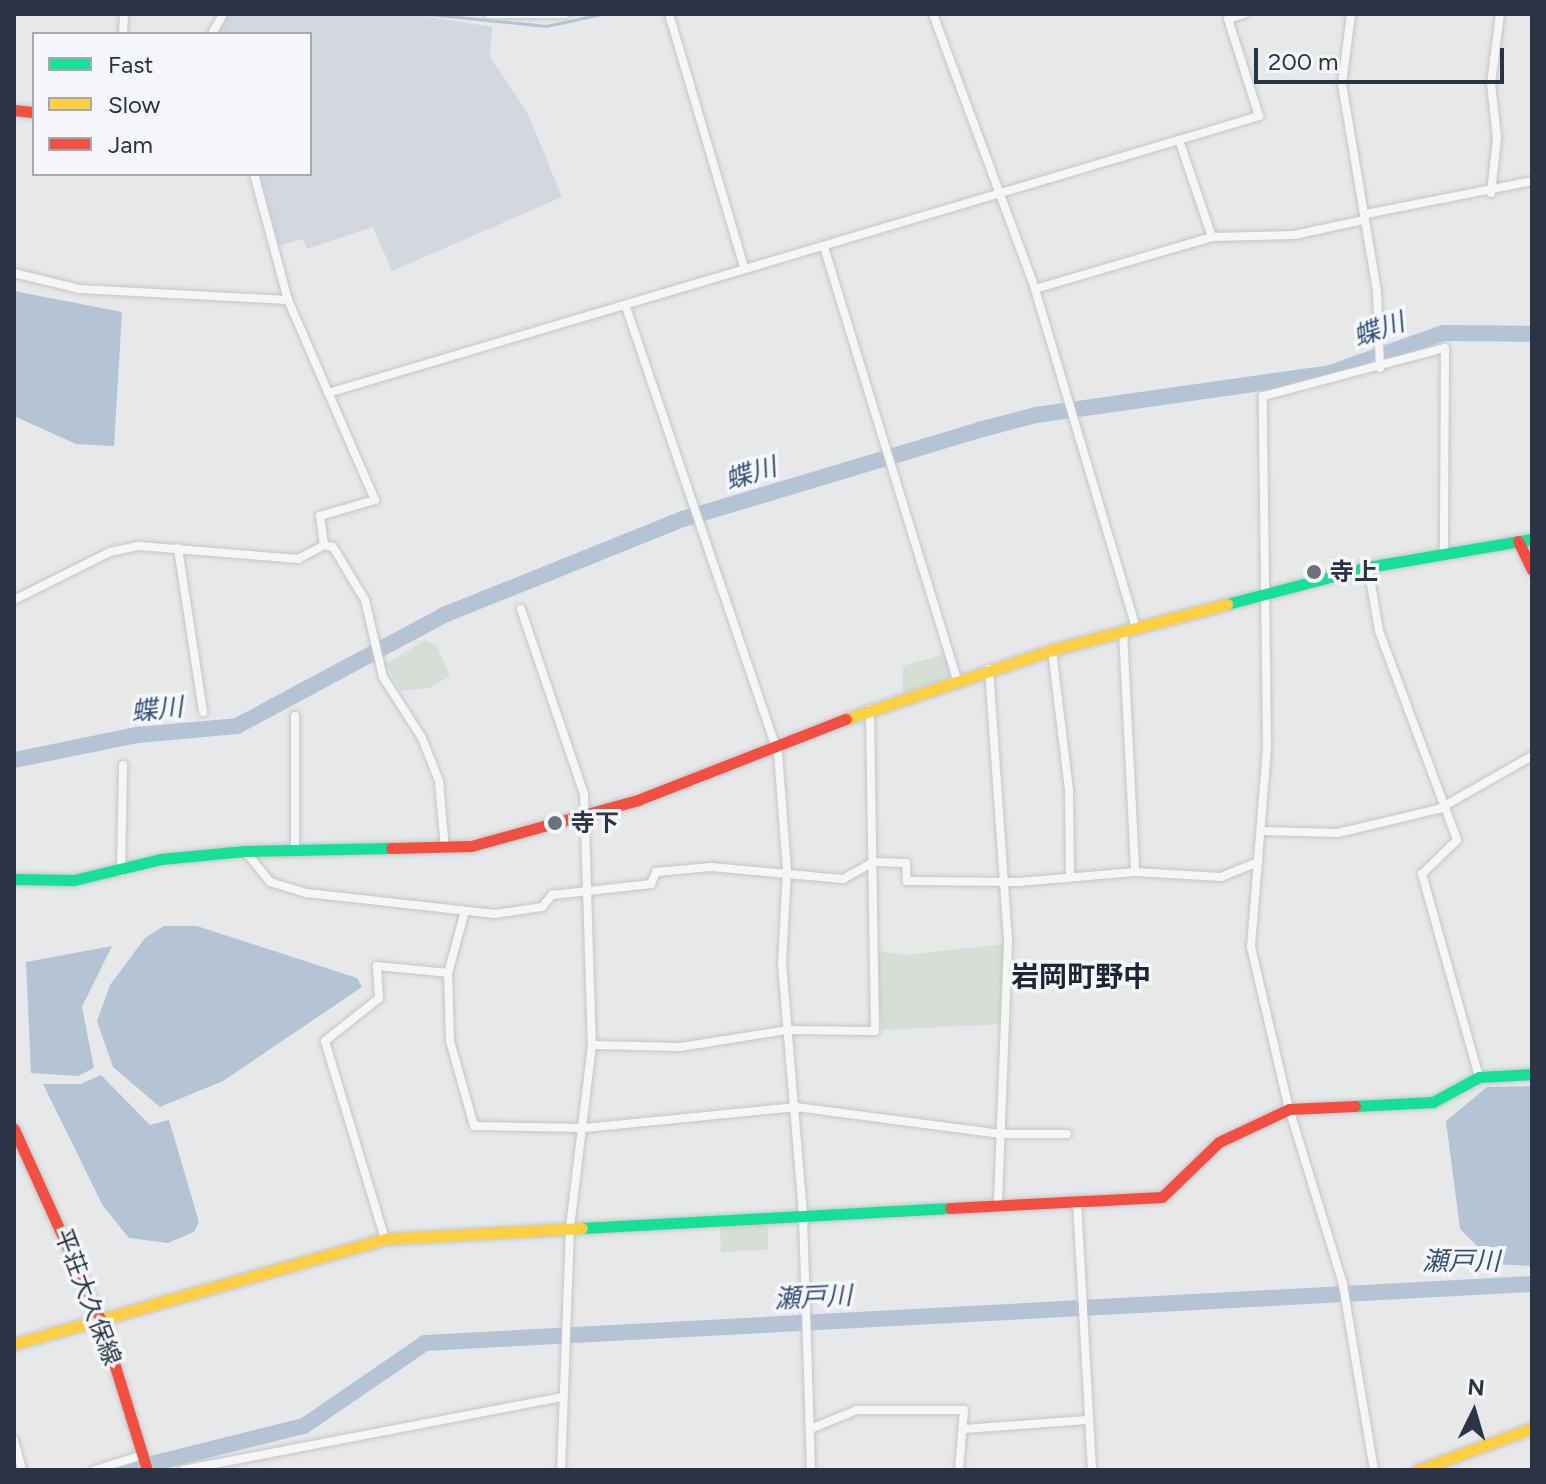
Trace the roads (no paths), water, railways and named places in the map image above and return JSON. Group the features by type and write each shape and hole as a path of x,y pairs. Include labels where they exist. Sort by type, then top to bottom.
{"street":[{"path":"213,32 223,14"},
{"path":"489,14 565,14"},
{"path":"669,14 744,267"},
{"path":"934,14 1035,289 1136,627"},
{"path":"328,393 626,307 744,267 824,247 1259,116 1228,19 1244,14"},
{"path":"1351,14 1342,84 1365,217 1380,368"},
{"path":"1491,193 1497,138 1491,84 1500,14"},
{"path":"1179,140 1212,237"},
{"path":"255,176 288,300 375,500 320,516 324,545"},
{"path":"1035,289 1212,237 1294,235 1365,217 1491,193 1532,181"},
{"path":"824,247 957,679"},
{"path":"14,273 79,289 288,300"},
{"path":"626,307 773,743 787,870 782,964 803,1216 811,1470"},
{"path":"1374,1470 1343,1284 1289,1109 1251,947 1261,831 1267,591 1263,396 1380,368 1445,348 1444,551"},
{"path":"14,879 121,872 161,859 245,851 445,850 584,817 773,743 957,679 1052,650 1267,591 1368,567 1444,551 1532,539"},
{"path":"1518,541 1532,570"},
{"path":"14,600 110,552 178,548 298,559 324,545 333,547 365,600 383,677 422,738 439,781 445,850"},
{"path":"178,548 203,712"},
{"path":"1368,567 1379,631 1449,806 1457,848 1422,874 1479,1077"},
{"path":"521,609 580,772 584,817 592,1045 585,1128 570,1227 564,1324 561,1470"},
{"path":"1123,631 1135,872"},
{"path":"1052,650 1069,790 1070,874"},
{"path":"989,669 1005,881 1008,1026 998,1207"},
{"path":"592,1045 680,1047 787,1030 875,1031 869,944 874,862 870,709"},
{"path":"295,716 295,849"},
{"path":"1261,831 1338,833 1449,806 1532,756"},
{"path":"121,872 123,765"},
{"path":"245,851 270,882 307,893 465,911 542,907 552,895 651,884 656,872 682,869 787,870 843,879 874,862 906,863 907,881 1005,881 1070,874 1135,872 1221,877 1258,862"},
{"path":"465,911 448,973 451,1054 468,1122 585,1128 796,1107 1000,1134 1067,1134"},
{"path":"385,1239 325,1041 379,998 377,966 448,973"},
{"path":"14,1344 385,1239 998,1207 1174,1193 1219,1142 1289,1109 1433,1102 1479,1077 1532,1074"},
{"name":"平荘大久保線","path":"14,1129 101,1321 145,1461"},
{"path":"1077,1202 1092,1470"},
{"path":"183,1470 563,1397"},
{"path":"810,1429 857,1410 964,1410 959,1470"},
{"path":"964,1429 1087,1420"},
{"path":"1418,1470 1532,1428"},
{"path":"14,1440 22,1470"},
{"path":"95,1470 145,1461"}],"water":[{"path":"14,291 122,312 114,446 76,444 14,416"},
{"path":"164,926 197,926 357,978 362,987 223,1081 160,1107 113,1067 97,1021 110,985 145,938"},
{"path":"112,946 82,1007 94,1068 78,1076 31,1073 26,962"},
{"path":"101,1075 150,1125 169,1120 199,1222 194,1232 168,1243 129,1238 103,1206 43,1084 81,1084"},
{"path":"1532,1086 1532,1266 1495,1264 1460,1229 1446,1121 1487,1087"}],"waterway":[{"path":"428,14 546,26 602,14"},
{"name":"蝶川","path":"14,760 137,735 237,726 444,615 683,519 979,430 1036,415 1330,373 1443,333 1532,334"},
{"name":"瀬戸川","path":"127,1470 304,1426 425,1343 1532,1284"}],"place":[{"name":"寺上","path":"1314,572"},
{"name":"寺下","path":"555,823"}],"district":[{"name":"岩岡町野中","path":"1081,976"}]}
